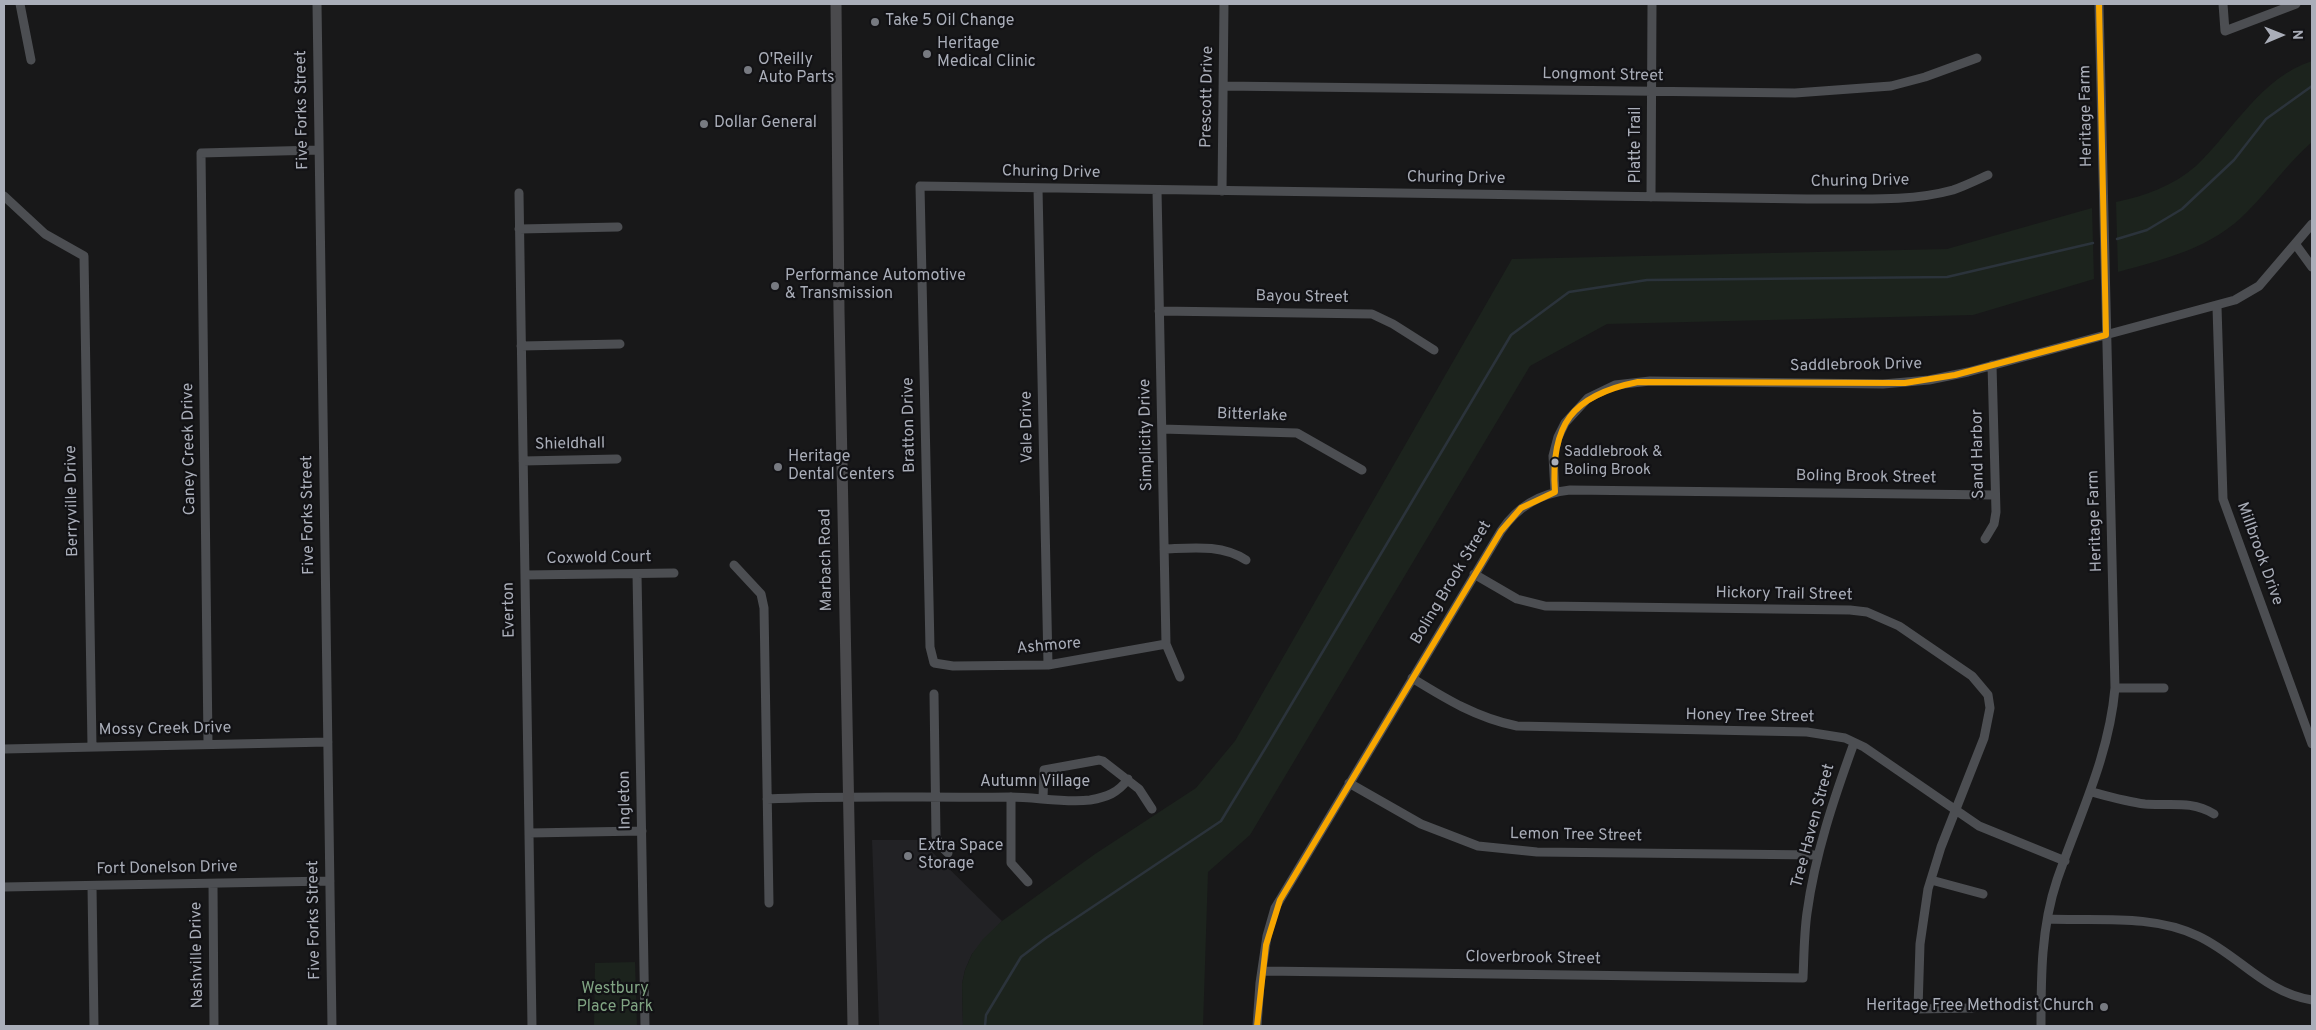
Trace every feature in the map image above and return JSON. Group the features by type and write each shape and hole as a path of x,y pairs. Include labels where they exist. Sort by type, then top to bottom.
{"main road":[{"name":"Marbach Road","path":"836,4 847,796 853,1026"}],"street":[{"path":"20,4 31,60"},
{"name":"Five Forks Street","path":"317,4 332,1026"},
{"name":"Prescott Drive","path":"1222,191 1224,4"},
{"name":"Platte Trail","path":"1652,4 1652,197"},
{"name":"Heritage Farm","path":"2041,1026 2041,974 2048,919 2057,881 2092,792 2109,732 2115,688 2099,4"},
{"path":"2222,4 2225,31 2296,4"},
{"name":"Longmont Street","path":"1223,86 1794,94 1891,86 1925,77 1977,58"},
{"name":"Caney Creek Drive","path":"208,744 202,153 319,150"},
{"name":"Churing Drive","path":"920,186 1652,197 1897,198 1930,195 1953,190 1988,175"},
{"name":"Bratton Drive","path":"920,186 930,647 934,663"},
{"name":"Vale Drive","path":"1038,188 1048,665"},
{"name":"Simplicity Drive","path":"1157,190 1166,644 1180,677"},
{"name":"Everton","path":"519,193 532,1026"},
{"name":"Berryville Drive","path":"4,196 45,234 84,256 92,746"},
{"name":"Saddlebrook Drive","path":"1555,492 1553,456 1558,437 1565,423 1588,398 1615,385 1650,382 1894,383 1941,378 2235,300 2252,291 2296,245 2312,224"},
{"path":"519,229 618,227"},
{"path":"2296,245 2312,267"},
{"name":"Millbrook Drive","path":"2217,306 2223,499 2312,744"},
{"name":"Bayou Street","path":"1159,311 1372,314 1393,324 1434,350"},
{"path":"521,346 620,344"},
{"name":"Sand Harbor","path":"1985,539 1994,524 1992,365"},
{"name":"Bitterlake","path":"1162,429 1297,433 1362,470"},
{"name":"Shieldhall","path":"523,461 617,459"},
{"name":"Boling Brook Street","path":"1257,1026 1258,998 1267,936 1273,913 1474,574 1510,518 1528,504 1555,492 1570,490 1995,495"},
{"path":"1164,549 1219,549 1235,553 1246,560"},
{"path":"734,565 761,594 764,608 769,902"},
{"name":"Coxwold Court","path":"525,575 674,573"},
{"name":"Ingleton","path":"637,574 645,1026"},
{"name":"Hickory Trail Street","path":"1474,574 1517,599 1536,605 1850,610 1867,612 1899,626 1972,676 1988,695 1990,718 1957,810 1941,847 1931,880 1920,935 1918,1009 1973,1008"},
{"name":"Ashmore","path":"934,663 953,666 1048,665 1166,644"},
{"name":"Honey Tree Street","path":"1412,678 1470,711 1491,720 1517,726 1828,734 1854,743 1873,753 1979,826 2065,861"},
{"path":"2115,688 2164,688"},
{"path":"934,694 936,836 939,844 948,853"},
{"name":"Mossy Creek Drive","path":"4,749 328,742"},
{"name":"Tree Haven Street","path":"1803,978 1806,914 1818,855 1838,786 1854,743"},
{"path":"1043,798 1044,770 1099,760 1128,779 1139,789 1152,809"},
{"name":"Autumn Village","path":"767,799 847,796 936,799 1011,797 1075,801 1102,797 1121,789 1128,779"},
{"name":"Lemon Tree Street","path":"1349,783 1421,824 1478,846 1536,852 1818,855"},
{"path":"2092,792 2129,802 2196,805 2214,814"},
{"path":"1011,797 1011,864 1028,882"},
{"path":"529,833 642,831"},
{"path":"1931,880 1983,894"},
{"name":"Fort Donelson Drive","path":"4,887 330,881"},
{"name":"Nashville Drive","path":"213,884 214,1026"},
{"path":"92,886 94,1026"},
{"path":"2048,919 2144,922 2181,929 2212,943 2260,980 2278,990 2312,1000"},
{"name":"Cloverbrook Street","path":"1263,971 1803,978"}],"shaded area":[{"path":"872,840 920,840 1002,921 972,954 965,970 962,984 963,1026 879,1026"}],"green space":[{"path":"2312,61 2312,142 2247,212 2219,235 2187,251 2118,272 2116,202 2138,197 2168,185 2187,173 2210,152 2263,92 2278,79"},
{"path":"2092,208 2094,279 1973,315 1607,324 1530,366 1250,835 1208,872 1203,1026 963,1026 962,984 965,970 972,954 983,939 1002,921 1095,854 1196,788 1235,741 1512,259 1947,249"},
{"name":"Westbury Place Park","path":"635,962 637,1026 594,1026 595,963"}],"waterway":[{"path":"2117,239 2147,230 2182,209 2234,160 2266,119 2312,86"},
{"path":"985,1026 986,1015 1021,957 1046,938 1221,821 1511,335 1569,292 1647,280 1947,277 2093,243"}],"transit line":[{"path":"1257,1026 1266,945 1280,900 1501,531 1521,508 1555,492 1554,469 1562,431 1570,417 1581,405 1596,395 1638,382 1905,383 1955,375 2106,335 2099,4"}],"place":[{"name":"Take 5 Oil Change","path":"875,22"},
{"name":"Heritage Medical Clinic","path":"927,54"},
{"name":"O'Reilly Auto Parts","path":"748,70"},
{"name":"Dollar General","path":"704,124"},
{"name":"Performance Automotive & Transmission","path":"775,286"},
{"name":"Saddlebrook & Boling Brook","path":"1555,462"},
{"name":"Heritage Dental Centers","path":"778,467"},
{"name":"Extra Space Storage","path":"908,856"},
{"name":"Heritage Free Methodist Church","path":"2104,1007"}]}
